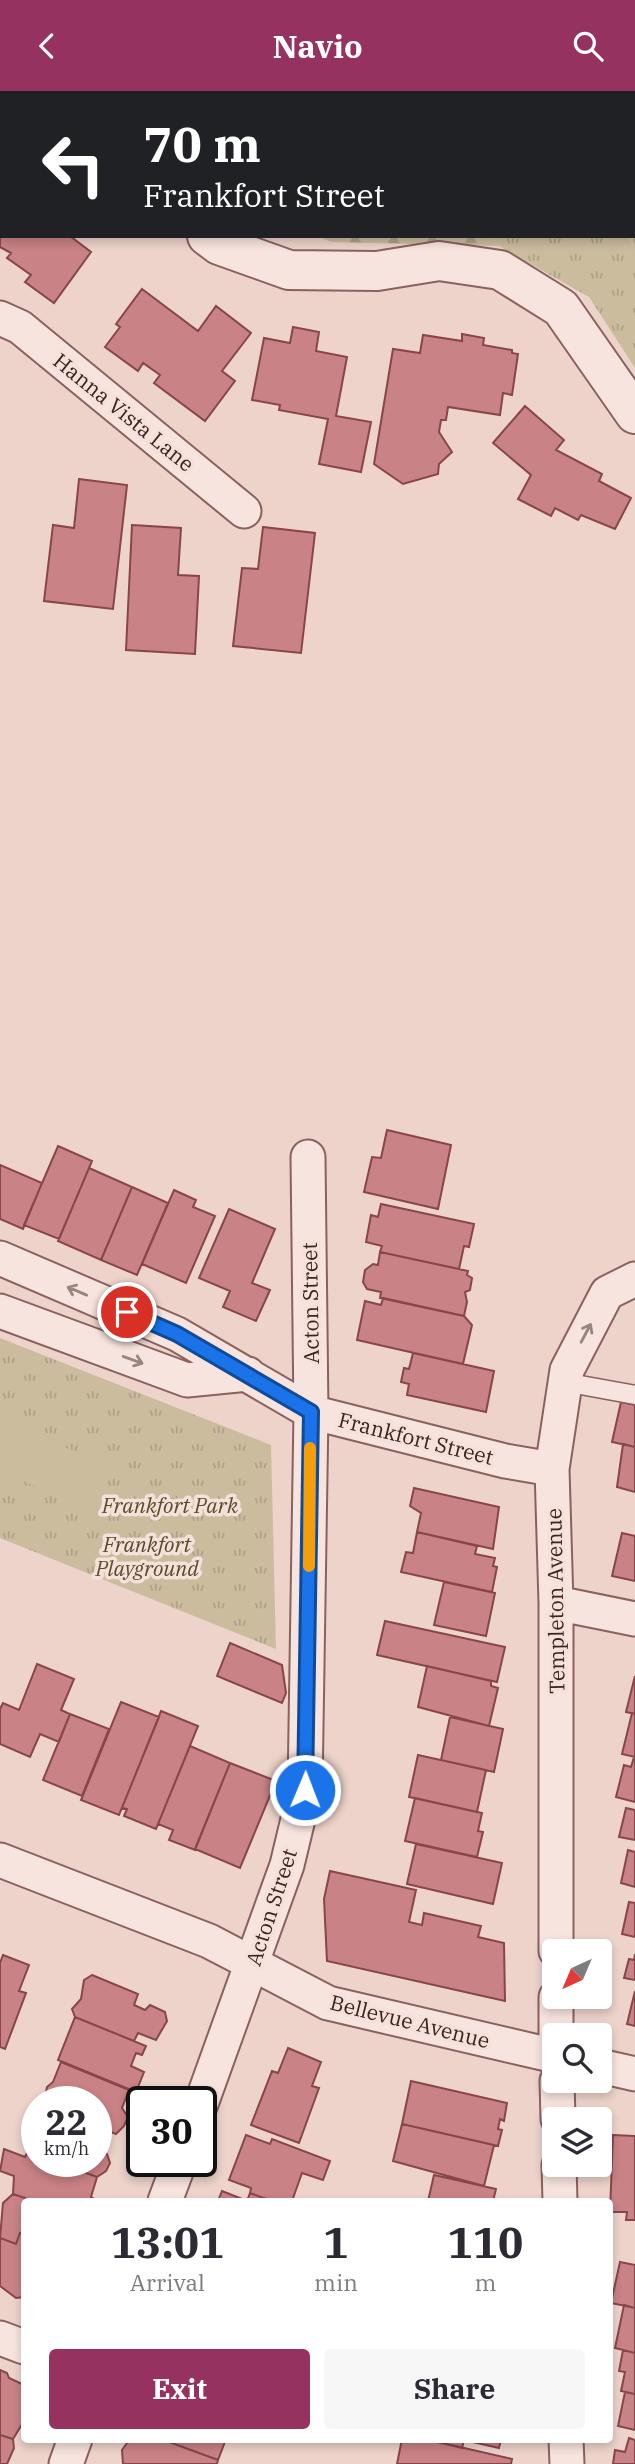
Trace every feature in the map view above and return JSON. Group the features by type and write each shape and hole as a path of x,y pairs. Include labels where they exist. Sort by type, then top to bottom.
{"street":[{"path":"210,238 219,245 289,270 377,271 439,261 500,270 561,308 635,414"},
{"name":"Hanna Vista Lane","path":"0,318 20,327 244,511"},
{"name":"Acton Street","path":"208,2086 287,1865 305,1790 311,1412 308,1157"},
{"name":"Frankfort Street","path":"0,1258 177,1334 311,1412 505,1461 552,1469"},
{"name":"Templeton Avenue","path":"556,1939 556,1603 552,1469 567,1370 607,1293 635,1279"},
{"path":"0,1311 187,1380 248,1374"},
{"path":"556,1603 635,1619"},
{"name":"Bellevue Avenue","path":"0,1860 209,1941 328,2003 542,2053"},
{"path":"612,2069 635,2074"},
{"path":"165,2198 174,2177"},
{"path":"559,2177 560,2198"},
{"path":"0,2338 21,2346"},
{"path":"66,2464 74,2443"},
{"path":"566,2443 567,2464"}],"lane":[{"path":"564,1382 635,1395"}],"green space":[{"path":"322,238 494,238 499,246 331,242"},
{"path":"494,238 635,238 635,368 589,297 499,246"},
{"name":"Frankfort Park","path":"0,1338 271,1445 276,1649 0,1538"},
{"path":"0,1422 112,1466 96,1510 0,1472"}],"building":[{"path":"0,238 73,238 91,252 54,303 25,282 31,275 7,258 11,253 0,247"},
{"path":"142,289 198,331 216,306 251,333 222,371 235,381 205,421 154,383 160,375 143,363 138,371 105,347 120,327 116,324"},
{"path":"293,327 319,332 316,351 347,357 336,416 371,422 361,472 319,464 328,419 279,410 280,405 252,400 264,338 290,343"},
{"path":"462,334 484,338 483,345 512,350 512,353 518,354 512,395 503,393 500,415 448,407 446,420 441,420 439,432 452,452 439,464 438,474 403,484 374,464 393,349 420,353 423,335 462,341"},
{"path":"525,406 564,440 556,450 602,474 599,481 631,498 615,529 581,515 578,520 555,508 551,516 518,499 531,475 493,443"},
{"path":"79,479 127,485 113,609 44,601 53,525 74,528"},
{"path":"132,525 181,528 178,575 199,576 195,654 126,650"},
{"path":"263,527 315,533 301,653 233,646 242,568 258,569"},
{"path":"387,1130 451,1145 438,1209 364,1192 372,1157 381,1158"},
{"path":"58,1146 92,1161 59,1239 24,1225"},
{"path":"0,1165 42,1183 23,1229 0,1219"},
{"path":"89,1168 132,1187 101,1260 58,1241"},
{"path":"132,1187 168,1203 137,1275 101,1260"},
{"path":"174,1190 196,1200 193,1207 215,1216 186,1283 142,1264"},
{"path":"381,1204 474,1224 469,1247 464,1246 459,1269 380,1252 382,1246 366,1242 371,1215 378,1217"},
{"path":"229,1209 275,1229 252,1283 270,1290 256,1321 223,1307 230,1291 199,1278"},
{"path":"380,1252 468,1271 467,1275 472,1278 470,1290 465,1292 467,1302 464,1316 380,1298 381,1292 367,1289 363,1282 365,1270 373,1264 378,1265"},
{"path":"383,1298 464,1316 472,1325 463,1364 357,1340 365,1301 381,1305"},
{"path":"413,1353 494,1371 486,1412 407,1395 409,1384 401,1382 404,1368 409,1369"},
{"path":"621,1402 635,1405 635,1447 612,1442"},
{"path":"623,1444 635,1447 635,1492 617,1487"},
{"path":"414,1488 499,1507 493,1549 417,1532 421,1513 410,1506"},
{"path":"417,1532 477,1546 475,1554 495,1558 493,1566 497,1567 492,1592 401,1572 406,1552 413,1553"},
{"path":"622,1533 635,1536 635,1581 612,1576"},
{"path":"444,1582 495,1593 486,1636 434,1625"},
{"path":"385,1621 505,1647 497,1682 377,1655"},
{"path":"230,1643 282,1665 286,1693 282,1703 217,1676"},
{"path":"37,1664 74,1679 61,1710 70,1714 59,1742 40,1734 30,1757 0,1744 0,1709 3,1703 19,1710"},
{"path":"427,1666 491,1681 491,1686 498,1688 489,1726 418,1707"},
{"path":"635,1676 635,1714 626,1712"},
{"path":"121,1702 159,1717 119,1815 81,1800"},
{"path":"161,1711 198,1726 156,1829 124,1816 127,1809 122,1808"},
{"path":"632,1713 635,1714 635,1757 622,1754"},
{"path":"70,1714 109,1729 82,1796 43,1780"},
{"path":"450,1717 503,1729 494,1772 441,1760"},
{"path":"190,1746 230,1763 195,1850 169,1840 173,1830 158,1824"},
{"path":"418,1755 486,1770 477,1812 409,1797"},
{"path":"634,1757 635,1802 616,1797 624,1765 631,1767"},
{"path":"230,1763 276,1781 240,1868 195,1849"},
{"path":"415,1798 482,1813 478,1831 483,1832 477,1857 405,1841"},
{"path":"626,1808 635,1810 635,1840 619,1837"},
{"path":"416,1844 502,1863 493,1904 407,1884"},
{"path":"628,1850 635,1852 635,1887 621,1883"},
{"path":"330,1871 416,1890 409,1922 422,1925 424,1913 481,1926 478,1937 504,1943 505,2001 327,1961 324,1899"},
{"path":"629,1902 635,1903 635,1937 622,1934"},
{"path":"635,1954 635,1980 624,1978 629,1959 634,1960"},
{"path":"3,1955 29,1965 19,1991 26,1993 5,2049 0,2047 0,1963"},
{"path":"92,1975 138,1994 134,2005 145,2010 150,2005 165,2012 167,2021 156,2040 138,2033 134,2041 75,2017 72,2009 81,1999 84,1980"},
{"path":"635,1991 635,2026 627,2024"},
{"path":"75,2017 146,2046 142,2055 136,2053 131,2066 144,2072 138,2086 126,2088 58,2060"},
{"path":"288,2048 321,2062 312,2086 319,2088 299,2143 251,2125 272,2071 278,2073"},
{"path":"61,2062 126,2089 122,2108 126,2114 124,2126 116,2134 112,2132 112,2086 48,2086 53,2082"},
{"path":"411,2081 507,2103 504,2121 500,2119 498,2129 502,2130 498,2146 402,2124"},
{"path":"402,2124 494,2145 484,2186 393,2161"},
{"path":"246,2135 270,2144 272,2139 330,2161 323,2180 302,2173 293,2198 264,2198 250,2193 251,2188 229,2180"},
{"path":"613,2135 635,2136 635,2220 626,2220 627,2212 613,2212 613,2198 611,2198"},
{"path":"4,2149 21,2155 21,2177 97,2177 93,2198 25,2198 13,2194 14,2176 0,2171"},
{"path":"434,2175 496,2189 494,2198 429,2198"},
{"path":"222,2191 240,2198 219,2198"},
{"path":"250,2193 264,2198 248,2198"},
{"path":"13,2194 25,2198 21,2198 21,2234 16,2244 0,2238 3,2203"},
{"path":"20,2233 21,2297 16,2298 0,2286 0,2238 16,2244"},
{"path":"620,2262 635,2265 635,2308 613,2303"},
{"path":"624,2305 635,2308 635,2353 615,2348"},
{"path":"623,2350 635,2353 635,2394 621,2391 625,2372 619,2371"},
{"path":"0,2370 21,2384 21,2426 13,2439 0,2435"},
{"path":"625,2392 635,2394 635,2430 618,2426"},
{"path":"0,2435 13,2439 14,2448 7,2464 0,2464"},
{"path":"629,2438 635,2440 635,2464 613,2464 615,2450 625,2452"},
{"path":"127,2443 172,2443 218,2460 217,2464 123,2464 122,2450"},
{"path":"172,2443 224,2443 218,2460"},
{"path":"401,2443 442,2443 512,2459 511,2464 397,2464"},
{"path":"441,2443 463,2443 462,2448"},
{"path":"477,2443 500,2443 499,2448"}],"slow traffic":[{"path":"309,1566 310,1448"}],"route":[{"path":"127,1312 177,1334 311,1412 305,1790"}],"park label":[{"name":"Frankfort Playground","path":"147,1556"}]}
